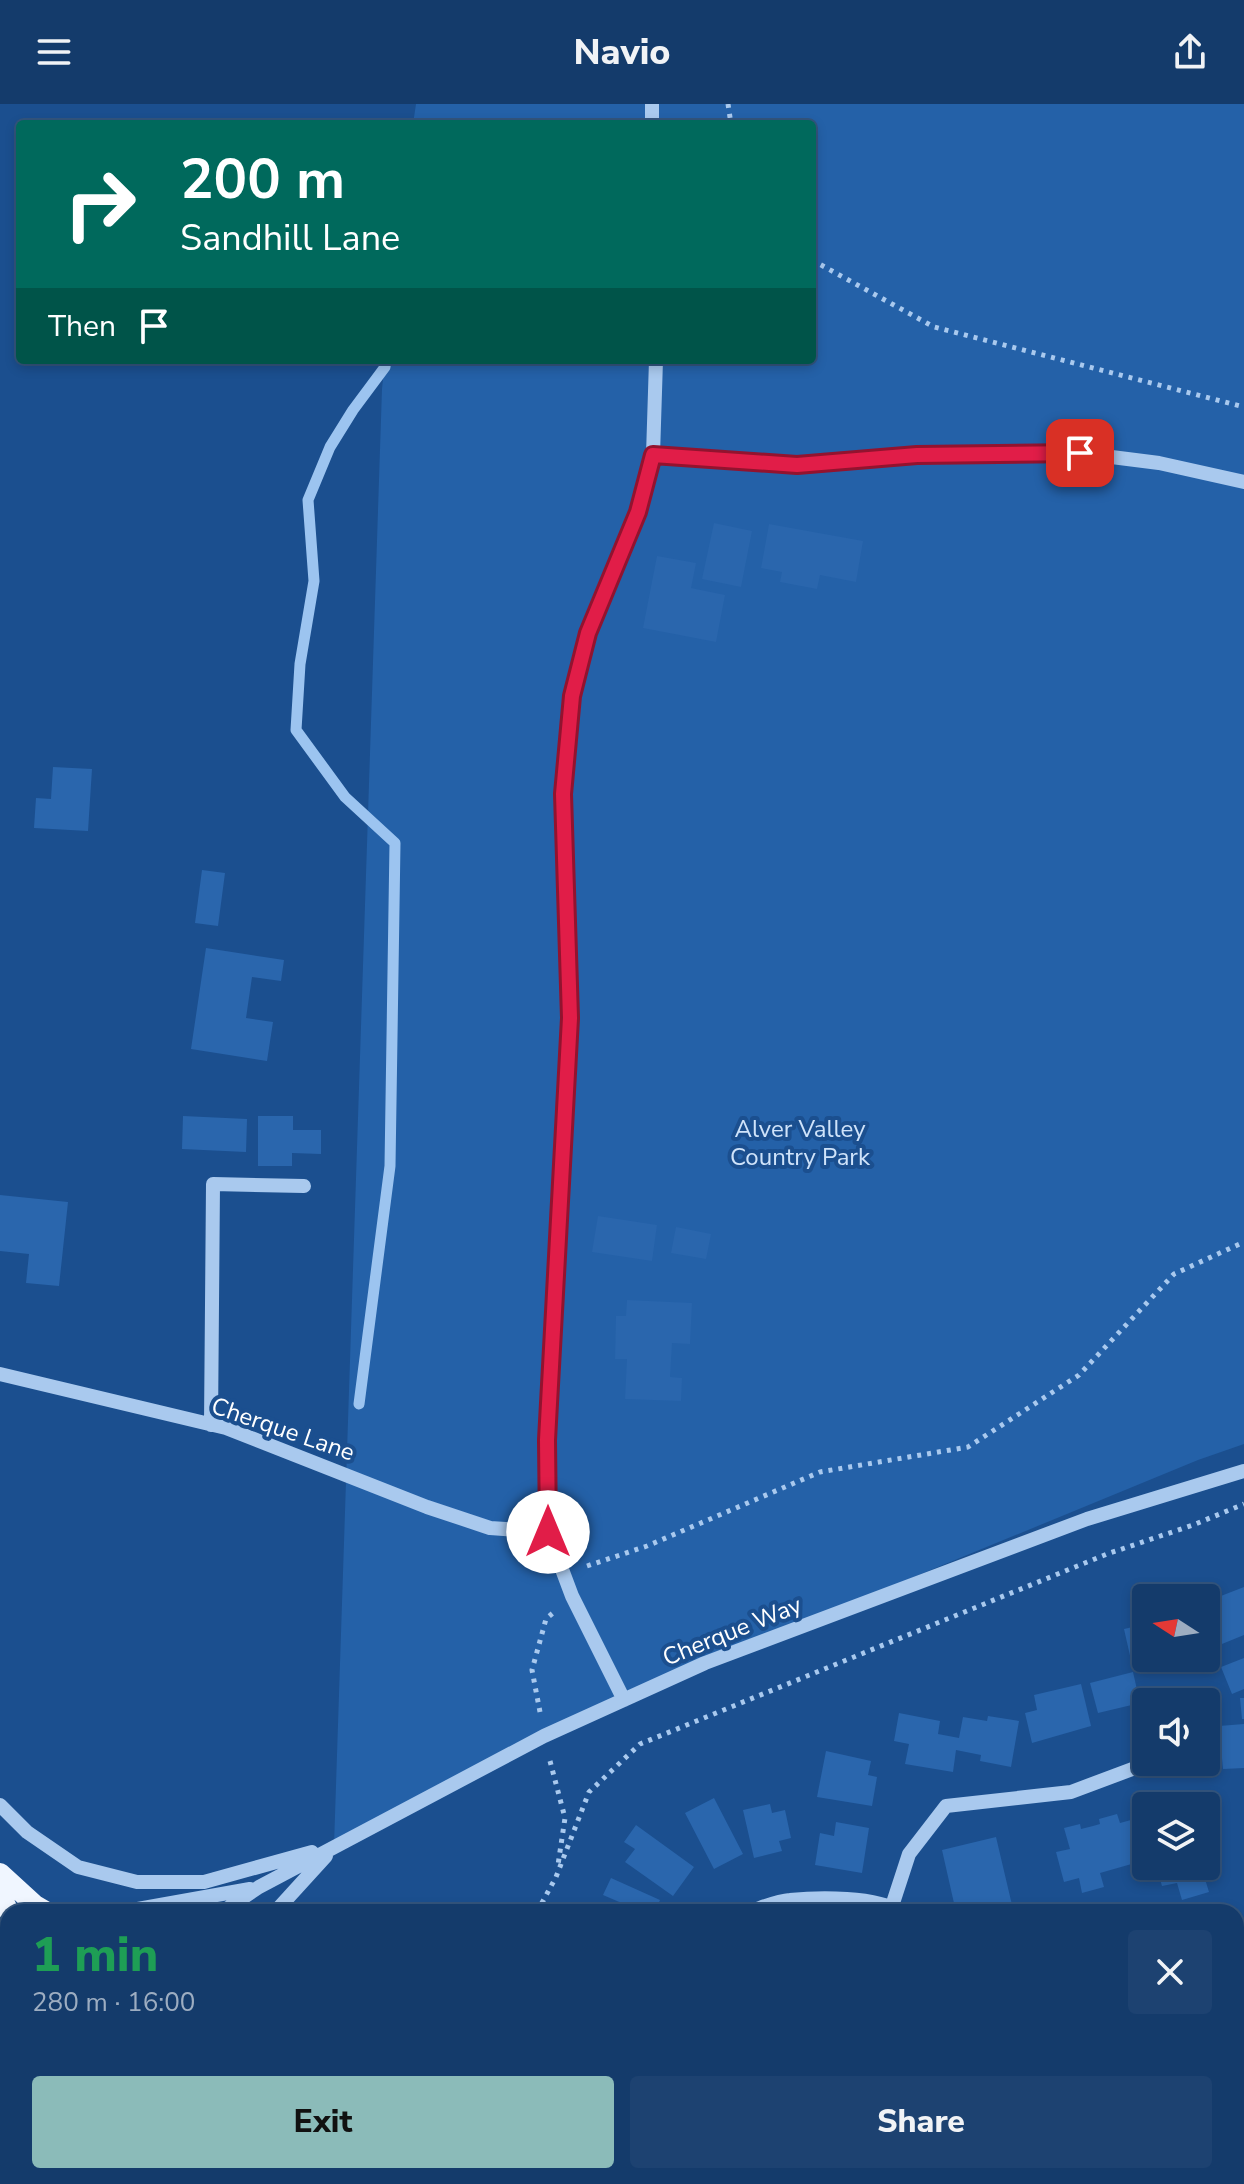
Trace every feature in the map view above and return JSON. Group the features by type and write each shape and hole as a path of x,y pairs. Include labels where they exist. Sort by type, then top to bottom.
{"main road":[{"path":"0,1873 34,1904"}],"street":[{"path":"624,1700 572,1596 548,1532 547,1440 570,1018 563,794 572,696 588,633 638,512 653,455 656,364"},
{"path":"653,455 797,465 917,455 1080,453 1159,463 1244,482"},
{"path":"211,1425 213,1184 304,1186"},
{"name":"Cherque Lane","path":"0,1374 211,1425 490,1528 548,1532"},
{"name":"Cherque Way","path":"234,1904 334,1846 544,1736 705,1663 1087,1519 1244,1471"},
{"path":"897,1904 909,1854 946,1806 1071,1792 1132,1771"},
{"path":"0,1805 27,1832 78,1867 137,1882 204,1882 334,1846"},
{"path":"282,1904 334,1846"},
{"name":"Cherque Way","path":"165,1904 259,1887"},
{"path":"774,1904 787,1900 838,1898 870,1904"}],"path":[{"path":"816,262 934,327 1244,407"},
{"path":"564,1573 647,1546 820,1472 968,1447 1079,1375 1174,1274 1244,1242"},
{"path":"541,1904 556,1877 589,1792 640,1744 1107,1554 1244,1504"}],"green space":[{"name":"Alver Valley Country Park","path":"416,104 1244,104 1244,1444 1198,1460 705,1663 334,1846 385,364 816,364 816,120 414,120"}],"building":[{"path":"714,523 752,531 741,587 702,579"},
{"path":"769,524 863,541 856,582 820,575 817,589 780,582 782,572 761,568"},
{"path":"657,556 696,563 691,588 725,595 716,642 643,628"},
{"path":"53,767 92,769 88,831 34,828 36,798 51,799"},
{"path":"202,870 225,873 218,926 195,923"},
{"path":"206,948 284,960 281,981 252,977 246,1018 273,1022 267,1061 191,1049"},
{"path":"183,1116 247,1119 246,1152 182,1149"},
{"path":"258,1116 293,1116 293,1130 321,1130 321,1154 292,1153 292,1166 258,1166"},
{"path":"0,1195 68,1202 59,1286 26,1283 29,1254 0,1251"},
{"path":"598,1216 657,1225 652,1261 592,1252"},
{"path":"676,1227 711,1234 706,1259 671,1253"},
{"path":"627,1300 692,1303 690,1344 672,1343 670,1377 682,1378 681,1401 625,1399 627,1359 615,1359 616,1316 626,1316"},
{"path":"1244,1587 1244,1635 1220,1645 1220,1596"},
{"path":"1132,1627 1132,1660 1131,1660 1124,1629"},
{"path":"1244,1658 1244,1689 1232,1694 1221,1667"},
{"path":"1133,1672 1137,1688 1132,1688 1132,1705 1098,1713 1090,1683"},
{"path":"1081,1684 1091,1726 1032,1743 1025,1713 1037,1710 1034,1695"},
{"path":"1240,1698 1244,1698 1244,1719 1242,1719"},
{"path":"899,1713 940,1721 938,1734 959,1738 963,1717 987,1721 988,1716 1019,1721 1011,1767 980,1761 981,1755 956,1750 953,1772 905,1764 909,1744 894,1741"},
{"path":"1244,1724 1244,1768 1223,1769 1220,1726"},
{"path":"826,1751 871,1761 868,1775 877,1777 872,1806 817,1797"},
{"path":"714,1798 743,1854 714,1869 685,1813"},
{"path":"770,1804 772,1813 785,1810 791,1838 779,1841 782,1851 754,1858 743,1810"},
{"path":"1117,1814 1120,1823 1131,1820 1132,1864 1100,1873 1104,1887 1082,1893 1079,1878 1064,1882 1056,1852 1070,1849 1064,1828 1080,1824 1081,1829 1093,1826 1100,1824 1099,1819"},
{"path":"836,1822 869,1828 862,1873 815,1865 820,1833 834,1836"},
{"path":"636,1825 694,1867 673,1896 625,1862 635,1849 624,1842"},
{"path":"996,1837 1012,1904 954,1904 942,1850"},
{"path":"611,1878 660,1900 658,1904 624,1904 603,1895"},
{"path":"1160,1880 1205,1880 1209,1892 1182,1900 1177,1883 1162,1886"}],"waterway":[{"path":"359,1404 390,1166 395,843 345,797 296,730 300,664 314,581 308,500 330,447 385,364"}],"route":[{"path":"548,1532 547,1440 570,1018 563,794 572,696 588,633 638,512 653,455 797,465 917,455 1080,453"}]}
